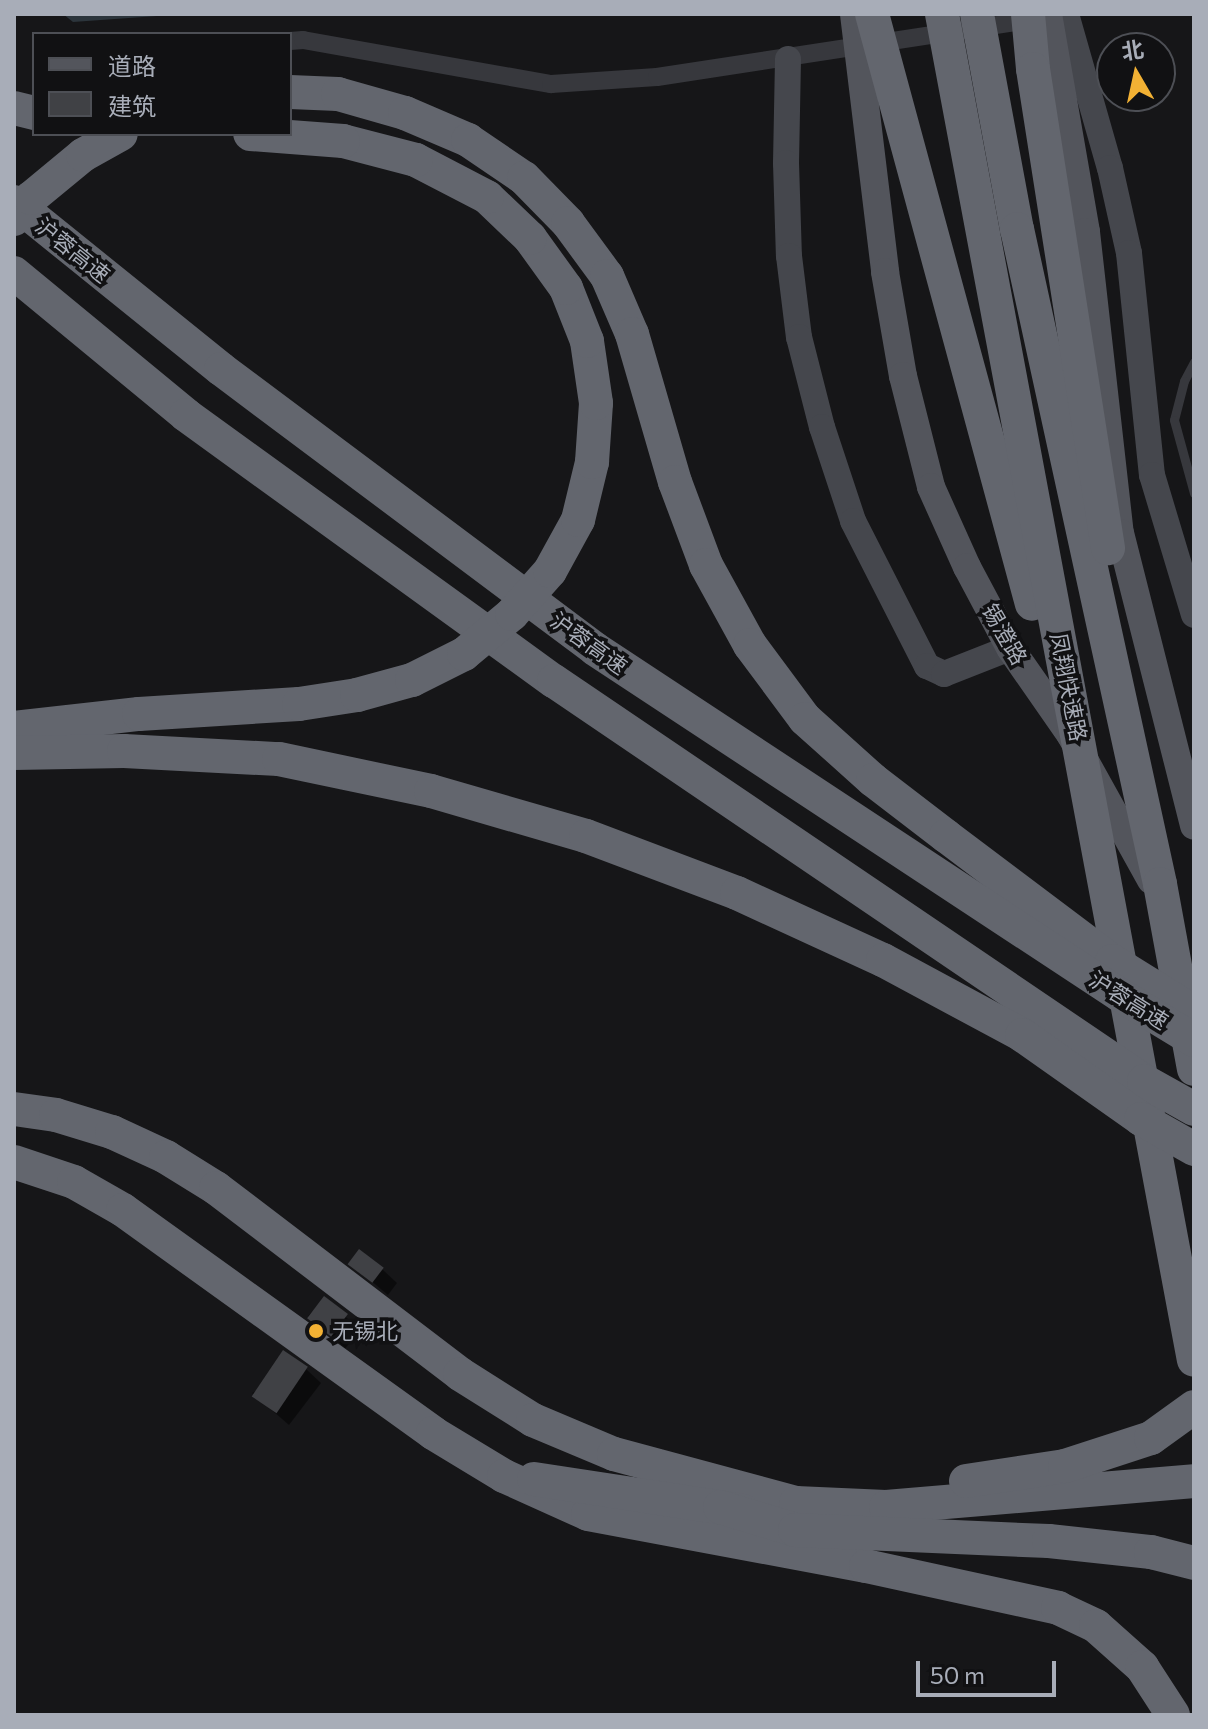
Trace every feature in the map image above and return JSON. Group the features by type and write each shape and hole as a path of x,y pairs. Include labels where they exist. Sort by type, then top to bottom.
{"highway":[{"path":"872,14 1104,875"},
{"name":"凤翔快速路","path":"942,14 1194,1360"},
{"name":"凤翔快速路","path":"977,14 1017,229 1160,884 1194,1069"},
{"path":"1028,14 1033,69 1160,884"},
{"path":"292,92 352,98 405,113 468,140 524,178 568,223 607,276 632,334 675,482 706,565 750,645 805,719 873,780 1112,961 1194,1012"},
{"path":"14,219 31,198 83,155 117,136"},
{"path":"14,728 139,714 299,704 357,695 412,680 464,654 512,614 550,571 578,520 592,462 596,403 587,341 566,288 530,238 487,197 416,160 343,141 277,136"},
{"name":"沪蓉高速","path":"14,202 221,369 595,649 1120,995 1194,1040"},
{"path":"14,273 186,415 445,604 1144,1081 1194,1109"},
{"path":"14,753 124,751 279,759 431,791 586,836 737,893 883,960 1022,1035 1141,1119 1194,1149"},
{"path":"1129,834 1146,910 1194,1055"},
{"path":"14,1109 56,1115 112,1132 166,1157 216,1188 460,1374 533,1420 795,1530 923,1512 1194,1500"},
{"path":"14,1162 74,1182 123,1210 433,1433 504,1476 588,1514 866,1566 1020,1597 1058,1608 1096,1626 1142,1667 1173,1715"},
{"path":"1004,1508 1065,1466 1151,1438 1194,1407"},
{"path":"504,1476 614,1488 710,1493 794,1486 923,1512 1004,1508 1194,1481"},
{"path":"1004,1508 1194,1563"}],"main road":[{"name":"锡澄路","path":"854,14 885,272 903,376 931,487 967,567 1010,648 1070,734 1129,834 1194,969"},
{"path":"1048,14 1086,232 1120,533 1194,826"},
{"path":"1066,14 1110,168 1129,253 1152,475 1194,615"},
{"path":"788,59 786,163 789,256 799,337 822,427 853,521 927,666 944,674 1010,648"}],"street":[{"path":"292,41 303,40 551,84 657,77 1066,14"},
{"path":"14,109 32,96"},
{"path":"1172,743 1194,768"}],"lane":[{"path":"1194,362 1184,381 1174,420 1194,492"}],"shaded area":[{"path":"63,14 185,14 73,22"}],"building":[{"path":"359,1249 384,1268 372,1283 348,1264"},
{"path":"324,1296 348,1314 331,1336 307,1318"},
{"path":"283,1350 308,1367 277,1413 252,1396"}],"place":[{"name":"无锡北","path":"316,1331"}]}
